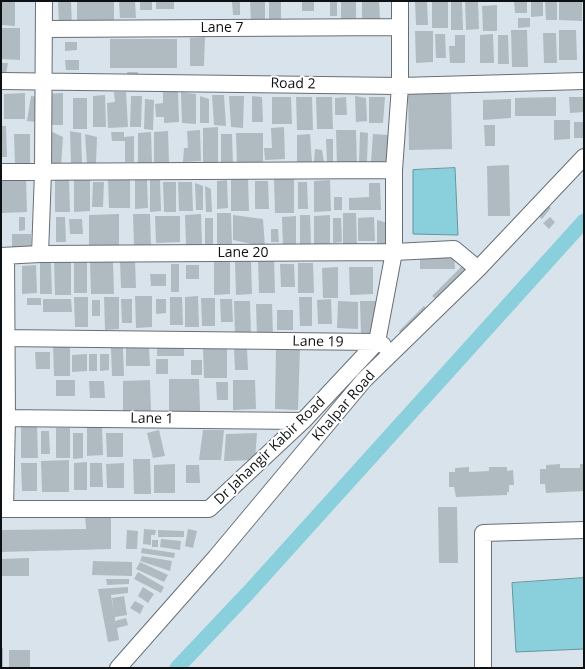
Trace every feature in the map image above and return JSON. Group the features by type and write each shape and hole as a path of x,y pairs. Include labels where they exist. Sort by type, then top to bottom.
{"street":[{"path":"40,254 43,172 44,1"},
{"path":"395,350 377,342 394,252 394,170 400,86 400,1"},
{"name":"Lane 7","path":"44,29 400,27"},
{"name":"Road 2","path":"1,81 400,86 584,81"},
{"name":"Khalpar Road","path":"118,668 216,557 364,380 478,269 584,158"},
{"path":"1,172 394,170"},
{"name":"Lane 20","path":"3,256 40,254 394,252 454,248 478,269"},
{"path":"3,256 3,508"},
{"name":"Lane 19","path":"3,338 377,342"},
{"name":"Dr Jahangir Kabir Road","path":"3,508 209,509 303,421 377,342"},
{"name":"Lane 1","path":"4,418 303,421"},
{"path":"483,668 483,533 584,530"}],"water":[{"path":"455,168 458,235 413,234 413,170"},
{"path":"584,578 584,649 516,652 512,583"}],"building":[{"path":"1,1 15,1 15,26 1,25"},
{"path":"58,1 71,1 72,27 59,27"},
{"path":"77,1 114,1 114,24 77,24"},
{"path":"119,1 135,1 136,18 120,18"},
{"path":"140,1 152,1 152,10 140,10"},
{"path":"156,1 174,1 174,9 156,9"},
{"path":"232,1 240,1 240,15 233,15"},
{"path":"250,1 265,1 265,22 251,22"},
{"path":"269,1 281,1 281,20 269,19"},
{"path":"302,1 314,1 314,11 302,11"},
{"path":"330,1 337,1 337,16 330,16"},
{"path":"341,1 356,1 356,21 341,21"},
{"path":"362,1 379,1 380,20 362,20"},
{"path":"415,1 427,1 428,25 416,25"},
{"path":"432,1 448,1 448,28 432,28"},
{"path":"451,1 462,1 463,30 451,30"},
{"path":"465,1 478,1 479,29 466,30"},
{"path":"514,1 527,1 527,13 515,13"},
{"path":"531,1 543,1 543,16 531,17"},
{"path":"545,1 557,1 557,20 546,20"},
{"path":"559,1 582,1 582,21 559,20"},
{"path":"497,5 497,31 483,31 482,6"},
{"path":"518,18 530,18 530,27 518,28"},
{"path":"1,28 20,28 20,60 1,59"},
{"path":"511,30 527,30 528,67 512,67"},
{"path":"559,30 576,30 577,60 559,60"},
{"path":"415,31 433,31 433,62 416,63"},
{"path":"543,33 556,33 557,63 544,63"},
{"path":"435,34 445,34 446,58 436,58"},
{"path":"493,34 494,63 480,63 480,35"},
{"path":"455,35 465,35 465,63 450,63 449,46 455,46"},
{"path":"498,35 508,35 509,64 498,64"},
{"path":"205,37 204,66 190,66 190,38"},
{"path":"110,39 177,39 177,68 110,68"},
{"path":"65,42 77,42 77,50 65,51"},
{"path":"65,60 79,60 79,70 66,70"},
{"path":"1,63 8,63 6,74 1,74"},
{"path":"127,72 138,72 138,78 127,78"},
{"path":"114,92 126,92 128,127 108,128 107,103 115,102"},
{"path":"163,92 178,92 179,122 164,123 164,117 156,117 155,104 163,103"},
{"path":"181,92 196,94 196,124 182,123"},
{"path":"25,93 25,119 4,119 4,94"},
{"path":"63,93 63,125 46,125 45,94"},
{"path":"408,94 451,94 452,149 409,150"},
{"path":"105,95 106,127 93,127 93,96"},
{"path":"212,95 224,95 226,126 214,125"},
{"path":"31,96 41,97 38,122 27,121"},
{"path":"131,96 142,96 141,127 130,127"},
{"path":"200,96 209,99 209,123 200,123"},
{"path":"229,96 244,96 243,128 231,127"},
{"path":"252,96 262,97 263,122 252,122"},
{"path":"355,96 366,98 367,121 356,122"},
{"path":"272,97 291,97 292,124 272,124"},
{"path":"296,97 312,97 313,130 297,130"},
{"path":"316,97 332,97 333,129 317,129"},
{"path":"346,97 347,115 335,115 335,98"},
{"path":"369,97 385,97 383,123 369,123"},
{"path":"556,97 556,116 515,116 515,98"},
{"path":"569,97 584,97 584,112 570,113"},
{"path":"73,98 87,98 87,129 73,129"},
{"path":"145,99 154,100 153,130 144,129"},
{"path":"511,99 511,118 483,120 483,100"},
{"path":"554,120 570,120 570,139 554,140"},
{"path":"574,122 584,122 584,138 574,138"},
{"path":"484,125 495,125 495,146 485,146"},
{"path":"1,126 6,126 7,157 1,157"},
{"path":"218,127 218,165 203,165 203,128"},
{"path":"284,127 285,159 265,160 264,148 272,148 271,128"},
{"path":"48,130 63,137 61,166 46,165"},
{"path":"200,130 201,161 183,162 184,148 188,148 187,131"},
{"path":"336,130 356,130 357,166 337,166"},
{"path":"70,131 81,133 82,164 71,164"},
{"path":"168,131 169,163 154,163 154,132"},
{"path":"111,132 124,132 124,137 134,136 134,162 125,162 125,141 112,141"},
{"path":"151,132 152,163 138,163 138,133"},
{"path":"360,132 368,133 367,163 359,163"},
{"path":"236,133 263,133 263,164 237,165"},
{"path":"14,134 30,134 30,164 15,165"},
{"path":"85,134 97,137 96,163 87,165"},
{"path":"221,134 232,134 233,166 221,166"},
{"path":"310,134 312,163 297,162 297,135"},
{"path":"373,134 388,135 387,165 371,162"},
{"path":"326,139 333,139 333,166 327,162"},
{"path":"315,149 322,150 324,162 314,162"},
{"path":"509,165 510,216 488,216 487,166"},
{"path":"248,178 249,211 231,211 231,179"},
{"path":"1,179 26,179 27,212 2,213"},
{"path":"55,179 69,179 70,212 55,212"},
{"path":"135,179 147,179 148,208 135,209"},
{"path":"274,179 294,179 294,213 275,213"},
{"path":"74,180 90,180 90,211 74,212"},
{"path":"108,180 130,180 130,208 109,208"},
{"path":"150,180 160,180 161,211 150,212"},
{"path":"227,180 228,208 217,209 217,181"},
{"path":"330,180 331,211 314,212 314,181"},
{"path":"255,181 268,181 269,209 255,209"},
{"path":"93,182 104,182 103,207 92,207"},
{"path":"163,182 176,182 176,212 164,212"},
{"path":"178,182 192,182 193,211 179,211"},
{"path":"298,182 307,182 308,209 298,209"},
{"path":"195,183 203,186 203,210 196,210"},
{"path":"369,183 380,183 381,210 349,210 349,198 369,197"},
{"path":"205,186 211,189 212,212 206,212"},
{"path":"334,197 342,197 342,210 334,210"},
{"path":"544,202 551,208 542,219 535,213"},
{"path":"217,213 231,213 232,246 217,246"},
{"path":"343,213 356,213 357,246 343,246"},
{"path":"119,214 119,245 89,246 89,215"},
{"path":"133,214 150,214 151,247 134,247"},
{"path":"201,214 202,245 186,245 185,215"},
{"path":"233,215 263,219 265,247 233,240"},
{"path":"300,215 310,215 311,245 300,245"},
{"path":"330,215 330,246 314,246 314,216"},
{"path":"155,216 180,216 180,242 156,243"},
{"path":"296,216 296,247 283,247 282,217"},
{"path":"19,217 25,217 25,230 19,231"},
{"path":"56,217 65,217 66,242 56,242"},
{"path":"374,217 375,241 358,241 358,218"},
{"path":"550,217 555,222 549,229 543,223"},
{"path":"205,218 213,218 213,246 205,246"},
{"path":"333,218 341,218 342,242 333,243"},
{"path":"69,219 82,219 83,234 70,234"},
{"path":"377,220 388,223 389,246 377,246"},
{"path":"271,229 278,229 279,242 271,242"},
{"path":"12,234 31,234 31,247 12,247"},
{"path":"454,252 455,269 420,269 420,253"},
{"path":"274,259 275,293 259,293 258,260"},
{"path":"120,260 135,260 136,288 121,288"},
{"path":"214,261 230,261 230,294 214,295"},
{"path":"235,261 251,261 252,294 236,295"},
{"path":"54,262 71,262 71,295 55,295"},
{"path":"87,262 87,293 74,293 74,263"},
{"path":"90,262 113,262 114,294 91,294"},
{"path":"40,263 51,263 52,294 40,294"},
{"path":"298,263 313,263 314,293 298,293"},
{"path":"171,264 179,264 179,292 171,292"},
{"path":"280,264 294,264 295,287 281,287"},
{"path":"464,264 470,270 439,302 432,296"},
{"path":"36,265 37,293 22,294 22,266"},
{"path":"186,265 199,265 199,279 186,279"},
{"path":"338,267 338,298 323,298 322,268"},
{"path":"349,267 373,267 373,294 350,295"},
{"path":"150,274 166,274 166,286 151,286"},
{"path":"135,296 152,296 152,327 136,328"},
{"path":"198,296 199,327 185,327 185,297"},
{"path":"74,297 88,297 88,327 75,327"},
{"path":"104,297 119,297 119,329 105,330"},
{"path":"170,297 182,297 183,325 170,325"},
{"path":"299,297 312,297 312,326 300,326"},
{"path":"27,298 41,298 41,305 27,305"},
{"path":"201,298 215,298 215,326 202,326"},
{"path":"43,299 71,299 72,312 43,312"},
{"path":"121,299 132,299 132,323 122,323"},
{"path":"156,299 166,299 166,313 156,314"},
{"path":"220,299 232,299 233,322 221,322"},
{"path":"331,299 332,324 318,324 317,300"},
{"path":"92,300 100,300 100,316 92,316"},
{"path":"234,301 250,301 251,335 235,335"},
{"path":"338,301 358,302 358,329 337,328"},
{"path":"360,301 376,301 377,334 361,335"},
{"path":"256,304 272,304 273,337 257,337"},
{"path":"424,306 431,313 405,337 399,331"},
{"path":"277,310 293,310 293,330 277,330"},
{"path":"53,345 70,345 70,376 54,376"},
{"path":"184,346 184,356 157,356 157,347"},
{"path":"276,346 300,348 298,410 275,409"},
{"path":"247,347 248,370 235,370 234,348"},
{"path":"111,348 123,348 124,376 112,376"},
{"path":"126,348 149,348 150,366 126,366"},
{"path":"203,348 227,348 227,378 204,378"},
{"path":"35,352 50,352 50,369 36,369"},
{"path":"87,354 87,371 72,372 72,355"},
{"path":"89,354 97,354 97,371 89,371"},
{"path":"100,354 109,354 109,370 100,371"},
{"path":"156,359 168,359 168,374 156,374"},
{"path":"191,360 202,360 202,375 191,375"},
{"path":"169,379 199,379 200,411 169,412"},
{"path":"56,380 75,380 75,396 56,396"},
{"path":"150,380 151,411 123,411 123,381"},
{"path":"233,380 255,380 256,409 233,410"},
{"path":"89,381 104,381 105,398 90,398"},
{"path":"216,382 228,382 228,400 217,400"},
{"path":"21,425 37,425 38,458 21,458"},
{"path":"87,426 102,426 103,455 87,456"},
{"path":"56,428 70,428 70,458 56,458"},
{"path":"159,430 165,456 153,458 147,433"},
{"path":"203,430 224,430 221,460 199,460"},
{"path":"41,431 49,431 50,454 41,454"},
{"path":"73,433 83,433 83,458 73,459"},
{"path":"106,433 123,433 123,457 107,457"},
{"path":"257,433 255,460 224,461 226,434"},
{"path":"133,459 150,459 151,494 134,494"},
{"path":"69,460 69,492 42,492 41,461"},
{"path":"87,462 87,490 74,490 74,463"},
{"path":"21,463 37,463 37,491 22,491"},
{"path":"90,463 102,463 103,487 90,487"},
{"path":"124,463 124,488 107,488 106,464"},
{"path":"175,464 175,493 154,493 154,465"},
{"path":"560,464 560,468 580,468 580,464 584,464 584,491 546,493 545,484 540,484 540,469 546,469 546,465"},
{"path":"186,465 199,465 200,483 186,483"},
{"path":"469,467 469,472 489,471 489,467 507,467 507,471 513,470 514,485 509,485 509,492 507,492 507,495 456,497 454,487 449,487 449,472 455,472 455,468"},
{"path":"438,507 457,507 458,563 439,563"},
{"path":"85,514 111,514 111,549 1,552 1,530 86,529"},
{"path":"144,529 156,530 155,535 151,535 151,545 143,544"},
{"path":"188,529 197,531 193,548 185,546"},
{"path":"127,530 138,531 137,549 126,549"},
{"path":"158,530 184,531 184,537 158,537"},
{"path":"161,539 181,541 180,550 160,547"},
{"path":"152,540 158,540 158,547 152,547"},
{"path":"142,548 175,553 174,558 141,553"},
{"path":"142,556 172,561 170,571 140,561"},
{"path":"29,558 29,576 1,576 1,559"},
{"path":"93,561 132,562 132,576 92,575"},
{"path":"140,562 168,575 164,582 136,569"},
{"path":"138,572 164,587 161,593 134,579"},
{"path":"106,579 129,579 129,584 107,585"},
{"path":"128,587 128,593 111,595 114,613 112,598 124,596 127,615 115,617 115,621 126,618 128,625 117,628 119,640 108,642 98,589"},
{"path":"143,587 154,594 148,603 138,596"},
{"path":"135,601 144,606 140,614 130,608"},
{"path":"1,648 3,648 3,667 1,667"},
{"path":"9,650 30,650 30,668 9,668"}],"waterway":[{"path":"177,668 248,593 584,221"}]}
